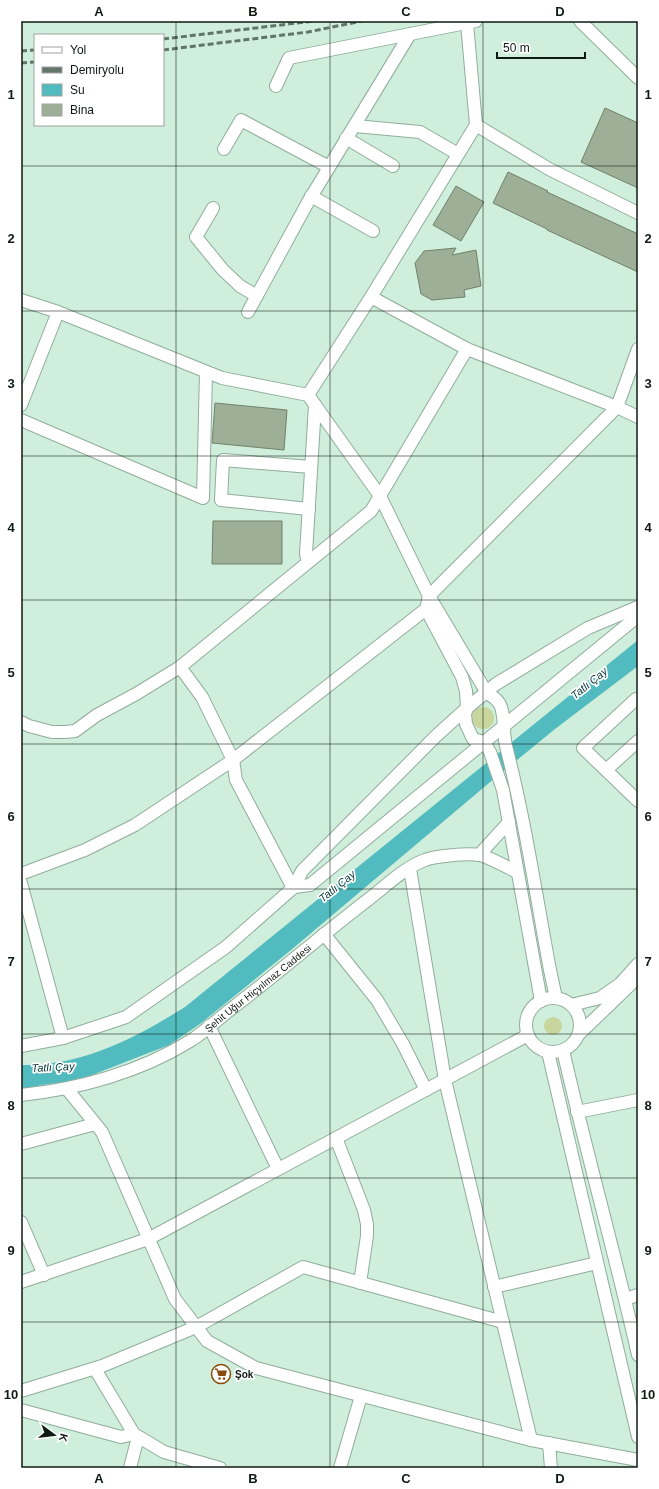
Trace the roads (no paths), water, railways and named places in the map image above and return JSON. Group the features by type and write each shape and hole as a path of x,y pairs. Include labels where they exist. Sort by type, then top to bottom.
{"street":[{"path":"580,21 638,78"},
{"path":"276,86 289,58 472,22 476,125 311,400 312,466 306,554 308,562"},
{"path":"248,312 312,196 410,34"},
{"path":"224,149 241,120 329,167"},
{"path":"476,125 549,169 638,213"},
{"path":"355,126 420,132 458,154"},
{"path":"346,138 393,166"},
{"path":"312,196 374,231"},
{"path":"214,208 196,237 223,270 240,286 257,296"},
{"path":"372,297 467,349 617,407 638,417"},
{"path":"21,300 58,312 222,378 311,400 380,496 429,596 486,693 499,703 502,709 504,732 556,998"},
{"path":"21,405 58,312"},
{"path":"21,722 29,726 52,732 75,731 97,715 136,694 180,667 371,510 467,349"},
{"path":"21,874 86,850 135,825 233,760 426,610 429,596 617,407 638,349"},
{"path":"21,420 203,498 206,372"},
{"path":"309,509 221,500 222,460 312,466"},
{"path":"21,1046 63,1038 126,1017 226,947 294,888 302,871 436,736 496,684 588,628 638,608"},
{"path":"426,610 462,677 466,691 466,724 470,734 473,739 486,746 500,782 541,1001"},
{"path":"294,888 310,885 504,732 638,616"},
{"path":"180,667 202,697 233,760 236,780 294,888"},
{"path":"638,701 636,699 583,748 638,801"},
{"path":"606,770 638,741"},
{"path":"508,822 479,854 518,872"},
{"name":"Şehit Uğur Hiçyılmaz Caddesi","path":"21,1095 67,1089 126,1071 159,1058 192,1040 324,934 410,869 425,860 443,856 479,854"},
{"path":"410,869 444,1080 531,1440"},
{"path":"21,883 63,1038"},
{"path":"324,934 377,1000 403,1044 426,1090"},
{"path":"571,1005 600,998 620,984 638,964"},
{"path":"578,1035 580,1026 579,1018 576,1011 564,1000 556,998 547,999 541,1001 532,1008 526,1026 528,1035 536,1045 548,1052 557,1052 573,1043 578,1035 630,985 638,974"},
{"path":"209,1026 278,1169"},
{"path":"21,1282 148,1239 528,1035"},
{"path":"563,1050 577,1112 638,1355"},
{"path":"548,1052 638,1437"},
{"path":"67,1089 102,1132 175,1299 207,1341 256,1368 531,1440 638,1460"},
{"path":"577,1112 638,1100"},
{"path":"21,1144 95,1124"},
{"path":"336,1138 364,1210 367,1224 367,1236 360,1283"},
{"path":"21,1222 44,1275"},
{"path":"494,1287 597,1263"},
{"path":"21,1391 95,1369 196,1327 303,1267 503,1322"},
{"path":"625,1299 638,1295"},
{"path":"95,1369 136,1435 164,1452 220,1468"},
{"path":"340,1468 361,1396"},
{"path":"21,1410 122,1437 136,1435"},
{"path":"130,1468 136,1435"},
{"path":"549,1443 551,1468"}],"water":[{"name":"Tatlı Çay","path":"638,640 638,666 555,729 291,950 200,1024 169,1045 87,1077 70,1082 21,1089 21,1065 65,1061 86,1056 127,1040 185,1007"}],"railway":[{"path":"164,39 314,21"},
{"path":"164,50 308,32 362,21"},
{"path":"21,51 34,50"},
{"path":"21,63 34,62"}],"place":[{"name":"Şok","path":"221,1374"}]}
